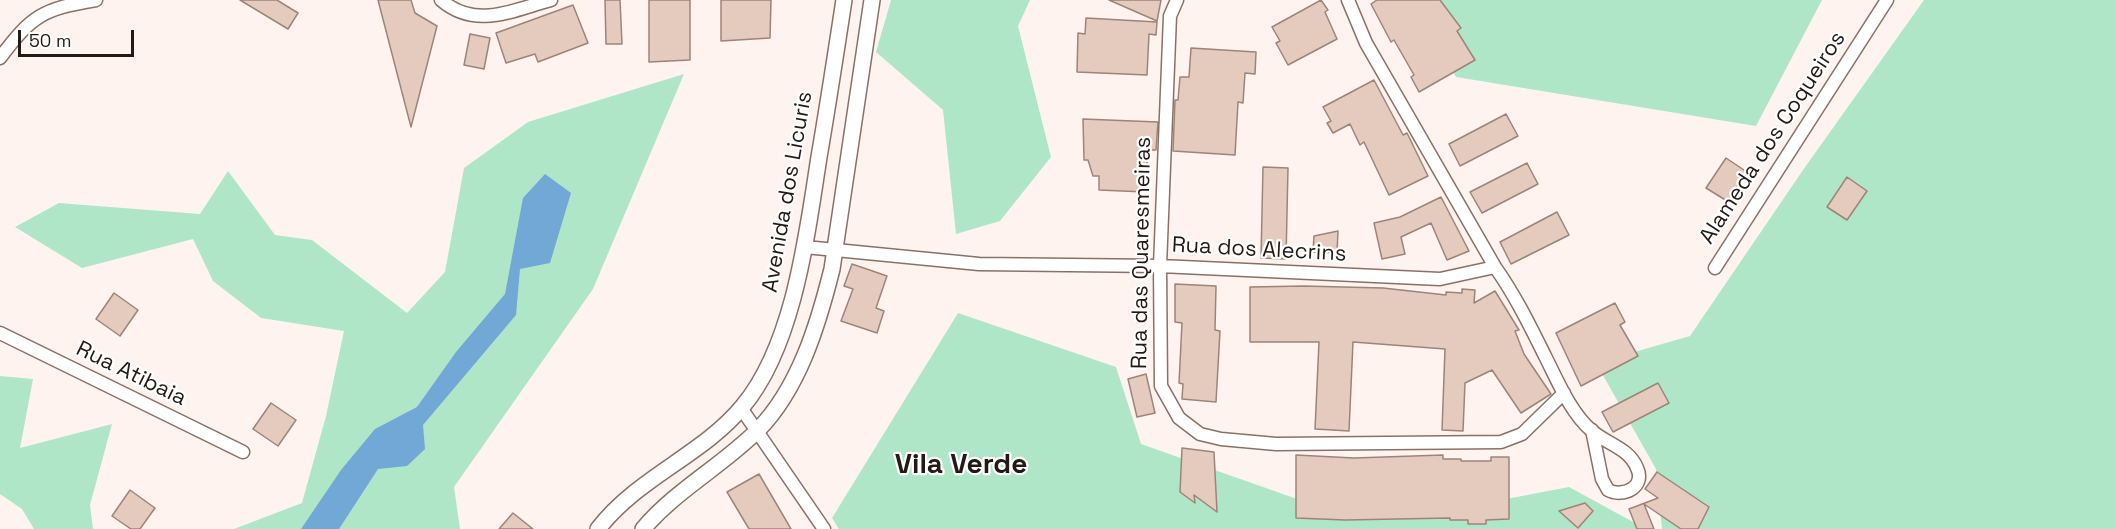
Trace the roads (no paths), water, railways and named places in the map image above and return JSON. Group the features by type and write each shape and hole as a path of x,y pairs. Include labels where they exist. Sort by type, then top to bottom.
{"street":[{"path":"0,58 23,29 41,14 96,0"},
{"path":"441,0 471,17 500,16 551,0"},
{"name":"Avenida dos Licuris","path":"598,529 625,498 725,424 754,392 785,321 805,247 844,0"},
{"path":"643,529 663,506 758,430 782,402 804,355 823,305 835,250 872,0"},
{"name":"Rua das Quaresmeiras","path":"1177,0 1170,16 1160,266 1161,386 1179,418 1200,434 1221,439 1276,444 1500,442 1522,434 1564,393"},
{"path":"1348,0 1366,43 1495,267 1514,293 1564,393 1592,430 1633,459 1639,471 1639,480 1633,489 1624,493 1608,490 1602,479 1592,430"},
{"name":"Alameda dos Coqueiros","path":"1715,268 1887,0"},
{"name":"Rua dos Alecrins","path":"805,247 979,264 1160,266 1440,279 1495,267"},
{"name":"Rua Atibaia","path":"0,333 243,452"},
{"path":"741,408 825,529"}],"water":[{"path":"545,174 571,193 550,263 520,269 516,315 423,425 425,449 407,466 378,469 339,529 301,529 341,470 375,429 417,407 456,352 505,294 523,198"}],"district":[{"name":"Vila Verde","path":"961,465"}]}
